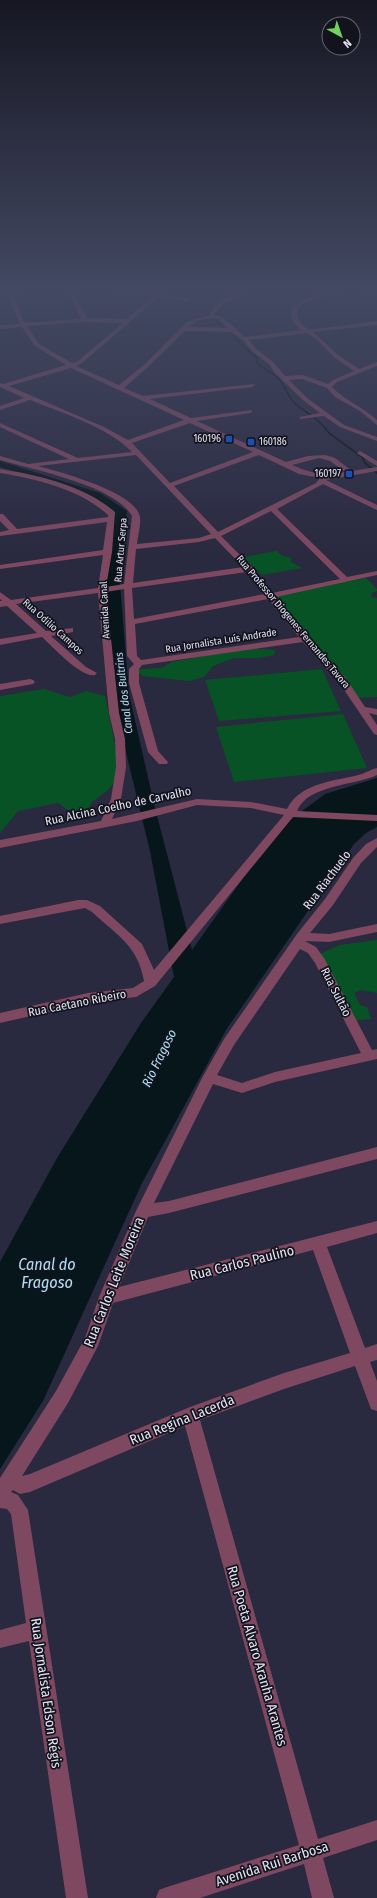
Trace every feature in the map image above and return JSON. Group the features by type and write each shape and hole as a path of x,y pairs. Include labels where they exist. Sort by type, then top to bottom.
{"street":[{"path":"1,386 27,379"},
{"path":"99,379 302,472 323,479 377,508"},
{"path":"120,388 130,379"},
{"path":"285,379 295,390 324,414 342,426 377,439"},
{"path":"307,379 329,387 337,396 362,410 375,420"},
{"path":"329,387 335,381 341,379"},
{"path":"143,398 252,385"},
{"name":"Rua Professor Diogenes Fernandes Tavora","path":"1,386 102,428 127,442 139,453 249,569 305,639 342,679 377,732"},
{"path":"0,408 30,398"},
{"path":"127,442 191,420 250,411"},
{"path":"302,418 324,414"},
{"path":"0,425 78,460"},
{"path":"170,485 260,452"},
{"path":"360,452 377,464"},
{"path":"24,465 139,453"},
{"path":"287,464 303,459 325,457 331,458 351,473"},
{"name":"Rua Artur Serpa","path":"0,458 100,488 126,502 136,514 125,587 130,622 132,656 134,660 139,663"},
{"path":"132,547 199,540 217,535 313,488 323,479 377,469"},
{"path":"0,471 33,479 90,498 111,512 111,519 0,534"},
{"path":"272,508 346,580"},
{"path":"0,516 15,532"},
{"name":"Avenida Canal","path":"105,824 119,790 121,753 112,701 104,589 111,519"},
{"path":"0,567 108,552"},
{"path":"4,603 249,569"},
{"path":"130,622 270,596 377,573"},
{"name":"Rua Odílio Campos","path":"0,594 4,603 45,635 83,669 92,673"},
{"path":"0,642 70,630"},
{"name":"Rua Jornalista Luís Andrade","path":"139,663 305,639"},
{"path":"139,663 134,669 134,683 154,752 163,762"},
{"path":"0,687 30,682"},
{"path":"363,709 377,712"},
{"path":"151,983 190,934 293,814 291,808 299,800 312,792 346,780 375,774"},
{"name":"Rua Alcina Coelho de Carvalho","path":"0,844 137,818 197,802 251,805 293,814 377,818"},
{"name":"Rua Riachuelo","path":"143,1211 209,1078 229,1042 299,940 366,851 377,842"},
{"path":"0,920 78,904 91,906 138,947 143,955 151,983"},
{"path":"299,940 330,938 377,928"},
{"name":"Rua Sultão","path":"299,940 312,950 320,961 373,1055"},
{"name":"Rua Caetano Ribeiro","path":"0,1018 88,998 136,992 151,983"},
{"path":"209,1078 242,1088 275,1077 373,1055"},
{"name":"Rua Carlos Leite Moreira","path":"10,1478 62,1397 89,1348 143,1211 169,1208 377,1153"},
{"name":"Rua Carlos Paulino","path":"108,1297 377,1227"},
{"path":"318,1243 377,1403"},
{"name":"Rua Regina Lacerda","path":"10,1478 20,1485 30,1483 190,1415 284,1381 377,1352"},
{"name":"Rua Poeta Alvaro Aranha Arantes","path":"190,1415 323,1898"},
{"path":"0,1494 10,1478"},
{"name":"Rua Jornalista Edson Régis","path":"0,1499 12,1501 19,1510 76,1898"},
{"path":"0,1639 36,1630"},
{"name":"Avenida Rui Barbosa","path":"167,1898 377,1830"}],"green space":[{"path":"276,551 283,556 291,558 291,562 302,568 262,575 244,557"},
{"path":"366,578 377,589 377,591 372,593 371,597 377,598 377,697 359,698 344,678 270,596"},
{"path":"246,648 275,650 274,655 259,658 234,658 213,666 204,677 189,681 143,676 138,673 138,669 162,668 172,662"},
{"path":"322,669 341,711 219,721 205,680"},
{"path":"44,689 70,697 86,691 105,696 121,774 108,790 92,802 86,813 68,810 58,803 18,811 0,833 0,696"},
{"path":"343,714 367,768 234,782 216,727"},
{"path":"377,940 377,993 362,990 354,993 360,1005 367,1007 371,1019 351,1021 320,954 340,945"}],"water":[{"name":"Canal do Fragoso","path":"0,461 100,493 127,511 120,584 129,694 155,808 192,950 278,829 325,794 377,778 377,827 366,833 354,844 226,1030 142,1183 43,1401 0,1469 0,1262 57,1158 141,1023 174,977 150,851 115,707 106,586 115,513 93,497 0,467"}],"waterway":[{"path":"278,379 295,404 316,419 326,429"},
{"path":"325,428 329,433 363,458 364,462 377,473"}],"place":[{"name":"160196","path":"229,439"},
{"name":"160186","path":"251,442"},
{"name":"160197","path":"349,474"}],"water label":[{"name":"Canal dos Bultrins","path":"124,693"},
{"name":"Rio Fragoso","path":"159,1058"}]}
